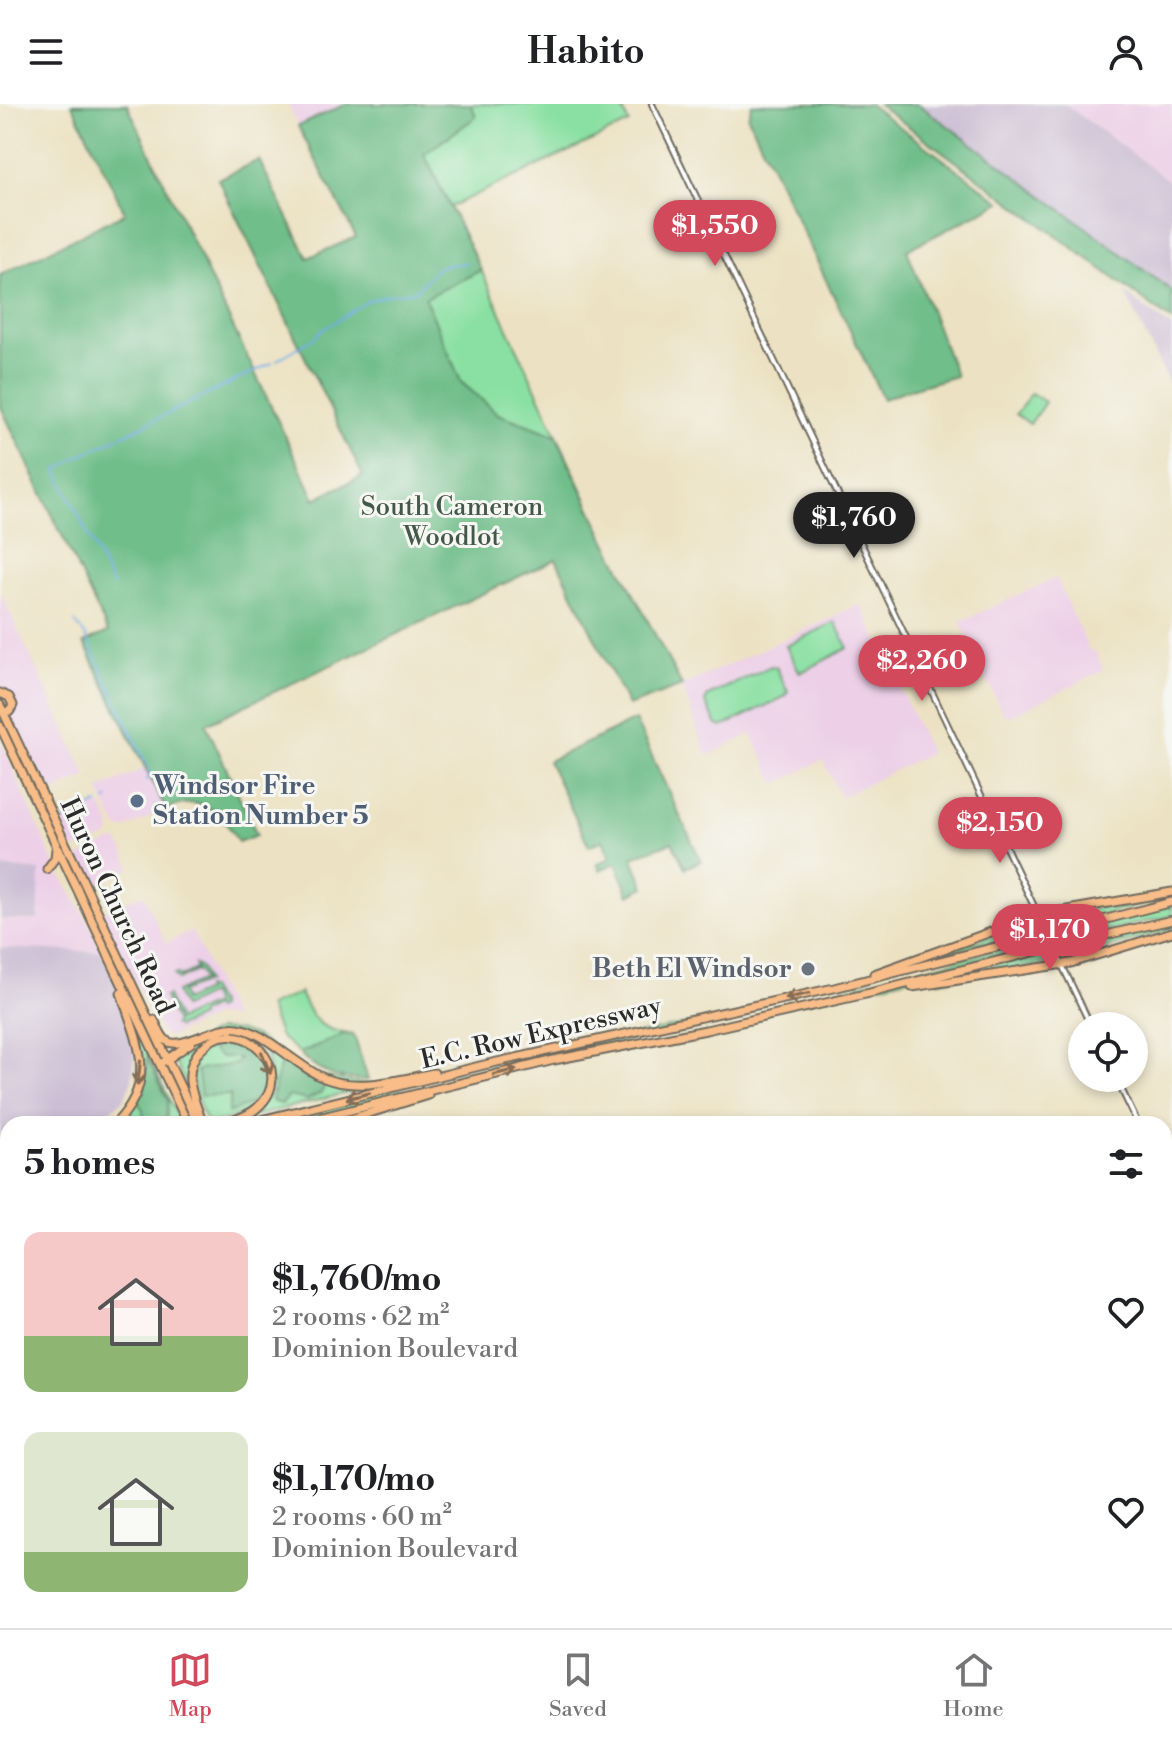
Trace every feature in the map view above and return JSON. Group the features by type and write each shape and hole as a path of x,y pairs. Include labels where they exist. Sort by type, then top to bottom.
{"highway":[{"name":"Huron Church Road","path":"0,693 9,697 13,705 10,711 1,710"},
{"name":"Huron Church Road","path":"1,710 140,1002 185,1116"},
{"name":"Huron Church Road","path":"0,726 115,971 196,1116"},
{"path":"47,869 55,858 57,847"},
{"path":"834,988 1038,915 1172,892"},
{"name":"E.C. Row Expressway","path":"277,1116 488,1064 834,988 1172,902"},
{"name":"E.C. Row Expressway","path":"326,1116 476,1079 870,993 1172,920"},
{"path":"870,993 1062,965 1172,932"},
{"path":"115,971 138,1040 141,1064 134,1098 122,1116"},
{"path":"140,1002 168,1042 180,1044 225,1027 244,1029 318,1075 347,1083 375,1083 488,1064"},
{"path":"164,1062 203,1035"},
{"path":"199,1116 191,1087 193,1061 202,1047 212,1040 228,1036 240,1037 256,1045 270,1064 268,1094 256,1109 245,1116"},
{"path":"361,1116 476,1079"}],"street":[{"path":"652,104 1084,1012"},
{"path":"1123,1092 1134,1116"}],"shaded area":[{"path":"288,104 346,104 298,126"},
{"path":"918,104 1065,104 1172,183 1172,291"},
{"path":"1065,104 1172,104 1172,183"},
{"path":"1125,293 1172,328 1172,390"},
{"path":"1056,578 1090,652 1094,649 1102,671 1010,716 1003,714 960,622"},
{"path":"0,592 87,776 47,795 0,699"},
{"path":"861,604 930,753 841,797 823,760 776,784 751,734 707,756 682,686"},
{"path":"0,740 55,865 102,952 1,948 0,919 38,920 39,871 0,867"},
{"path":"145,768 166,810 120,829 98,790"},
{"path":"101,804 111,833 108,837 73,850 58,823"},
{"path":"111,841 119,842 131,868 90,889 77,858"},
{"path":"0,867 40,871 38,920 0,919"},
{"path":"143,894 166,943 192,931 233,1018 215,1016 169,1037 162,1033 100,913"},
{"path":"0,946 102,952 130,1021 135,1056 132,1080 124,1099 104,1116 0,1116"}],"green space":[{"path":"72,104 127,104 315,499 363,476 218,179 259,160 308,258 356,237 298,126 346,104 471,104 476,117 424,154 481,270 425,298 461,382 498,414 556,435 604,537 682,686 628,706 556,559 206,724 257,835 238,842 218,814 200,805 189,803 166,810 84,643 108,632 0,405 0,275 125,213"},
{"path":"471,104 620,104 629,123 450,207 424,154 476,117"},
{"path":"752,104 869,104 1001,202 907,250 956,376 883,399 748,117"},
{"path":"878,104 918,104 1172,291 1172,321"},
{"name":"South Cameron Woodlot","path":"481,270 604,537 365,648 299,506 498,414 461,382 424,298"},
{"path":"1031,393 1045,402 1030,424 1016,414"},
{"path":"835,622 848,648 800,673 786,646"},
{"path":"771,666 776,667 788,692 786,696 722,727 717,725 705,701 708,696"},
{"path":"635,720 701,861 685,868 672,842 632,857 645,887 629,895 616,863 600,870 597,864 610,858 603,840 589,846 548,761"},
{"path":"1172,894 1172,897 1055,927 1050,917"},
{"path":"1172,905 1172,916 1064,940 1062,935"},
{"path":"1031,922 1037,931 924,960"},
{"path":"1172,925 1172,929 1070,959 1065,948"},
{"path":"1038,941 1040,946 860,990 857,987 859,984"},
{"path":"1047,952 1051,963 937,981 937,979"},
{"path":"195,965 201,968 206,982 181,992 184,1001 209,988 218,1008 215,1010 213,1007 200,1017 177,1027 164,997 167,996 178,1020 214,1004 210,994 183,1007 176,992 203,980 198,970 178,980 174,975 180,977 196,969"},
{"path":"852,986 853,991 765,1010"},
{"path":"300,993 309,1012 320,1023 334,1031 354,1035 343,1079 304,1052 307,1062 280,1037 268,1006"},
{"path":"700,1022 701,1025 592,1049 589,1045 626,1036"},
{"path":"218,1030 240,1031 253,1035 313,1075 377,1086 250,1116 271,1093 266,1055 260,1045 250,1038 225,1035 212,1038 192,1054 187,1066 189,1091 173,1059"},
{"path":"137,1031 177,1116 122,1116 139,1087"},
{"path":"344,1034 354,1035 368,1080 322,1071 300,1053"},
{"path":"224,1038 235,1038 249,1043 260,1054 266,1069 267,1084 261,1099 248,1110 235,1116 204,1116 193,1075 200,1054 209,1045"},
{"path":"216,1043 239,1044 248,1050 252,1048 262,1057 265,1075 262,1092 251,1104 228,1113 231,1095 201,1096 197,1070 236,1064 239,1058 220,1057 209,1048"},
{"path":"582,1045 582,1051 453,1080 453,1075"},
{"path":"147,1057 168,1100 167,1116 143,1116 136,1099 144,1092"},
{"path":"282,1063 326,1083 321,1093 307,1100 289,1096 282,1104 272,1101"},
{"path":"400,1088 402,1093 315,1116 287,1116"}],"waterway":[{"path":"277,360 367,301 415,291 437,268 467,263"},
{"path":"113,586 57,471 78,457 272,363"},
{"path":"75,622 85,635 150,771 150,777 146,780"},
{"path":"63,821 98,804"}],"place":[{"name":"Windsor Fire Station Number 5","path":"137,801"},
{"name":"Beth El Windsor","path":"808,969"}]}
